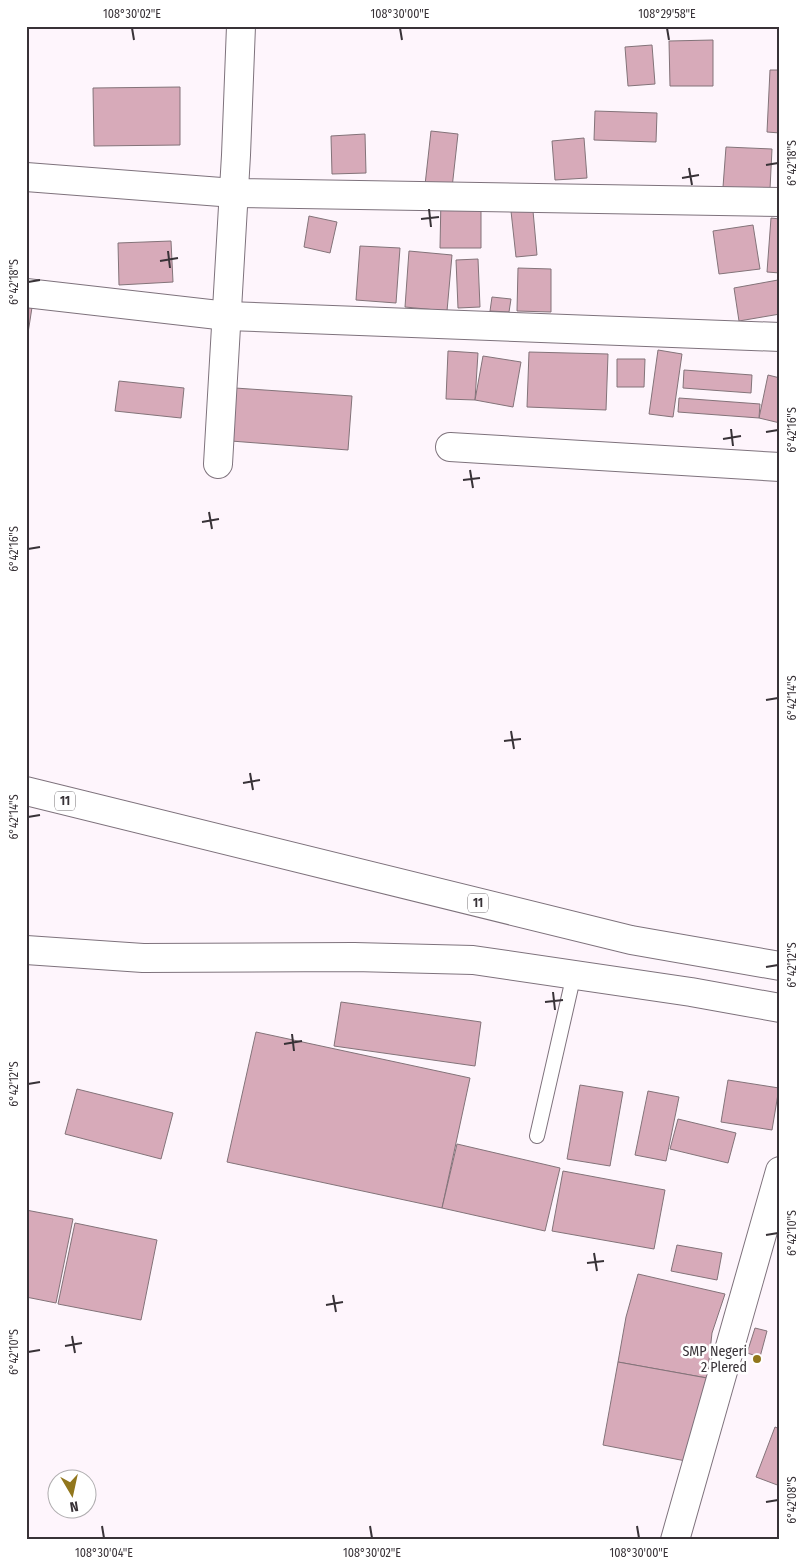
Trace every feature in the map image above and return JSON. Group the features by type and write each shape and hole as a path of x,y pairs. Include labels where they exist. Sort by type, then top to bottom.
{"main road":[{"path":"218,464 234,193 241,26"},
{"path":"26,176 234,193 780,202"},
{"path":"26,293 227,316 780,337"},
{"path":"450,448 780,467"},
{"name":"11","path":"26,791 178,830 631,940 780,966"},
{"path":"26,950 143,958 213,956 473,960 574,974 780,1008"},
{"path":"675,1540 780,1171"}],"lane":[{"path":"537,1136 574,974"}],"building":[{"path":"713,40 713,86 670,86 669,41"},
{"path":"652,45 655,84 628,86 625,47"},
{"path":"770,70 780,70 780,133 767,132"},
{"path":"180,87 180,145 94,146 93,88"},
{"path":"595,111 657,113 656,142 594,140"},
{"path":"431,131 458,134 452,188 425,185"},
{"path":"365,134 366,173 332,174 331,136"},
{"path":"584,138 587,178 555,180 552,141"},
{"path":"726,147 772,149 770,189 723,187"},
{"path":"441,197 481,197 481,248 440,248"},
{"path":"532,200 537,255 516,257 510,202"},
{"path":"309,216 337,222 330,253 304,247"},
{"path":"771,218 780,219 780,273 767,272"},
{"path":"753,225 760,269 719,274 713,231"},
{"path":"171,241 173,282 119,285 118,243"},
{"path":"360,246 400,248 396,303 356,300"},
{"path":"409,251 452,255 447,311 405,307"},
{"path":"478,259 480,307 458,308 456,260"},
{"path":"518,268 551,269 551,312 517,311"},
{"path":"778,280 780,314 739,321 734,288"},
{"path":"492,297 511,299 509,312 490,311"},
{"path":"26,300 33,301 26,346"},
{"path":"658,350 682,354 673,417 649,414"},
{"path":"448,351 478,353 475,400 446,399"},
{"path":"529,352 608,354 606,410 527,407"},
{"path":"483,356 521,362 513,407 475,400"},
{"path":"617,359 645,359 644,387 617,387"},
{"path":"684,370 752,375 751,393 683,388"},
{"path":"768,375 780,378 780,423 759,418"},
{"path":"119,381 184,388 181,418 115,411"},
{"path":"235,388 352,396 348,450 231,441"},
{"path":"679,398 760,404 759,418 678,412"},
{"path":"341,1002 481,1022 475,1066 334,1046"},
{"path":"256,1032 470,1078 442,1208 227,1162"},
{"path":"728,1080 779,1088 772,1130 721,1122"},
{"path":"580,1085 623,1092 610,1166 567,1159"},
{"path":"77,1089 173,1113 161,1159 65,1134"},
{"path":"648,1091 679,1097 666,1161 635,1155"},
{"path":"678,1119 736,1133 728,1163 670,1149"},
{"path":"457,1144 560,1168 545,1231 442,1208"},
{"path":"563,1171 665,1190 654,1249 552,1231"},
{"path":"26,1210 73,1219 56,1303 26,1297"},
{"path":"75,1223 157,1240 141,1320 58,1304"},
{"path":"677,1245 722,1253 717,1280 671,1271"},
{"path":"638,1274 725,1294 712,1333 707,1378 618,1362 626,1317"},
{"path":"755,1328 767,1331 760,1357 747,1353"},
{"path":"618,1362 707,1378 695,1418 691,1462 603,1445"},
{"path":"775,1427 780,1429 780,1486 756,1477"}],"place":[{"name":"SMP Negeri 2 Plered","path":"757,1359"}]}
